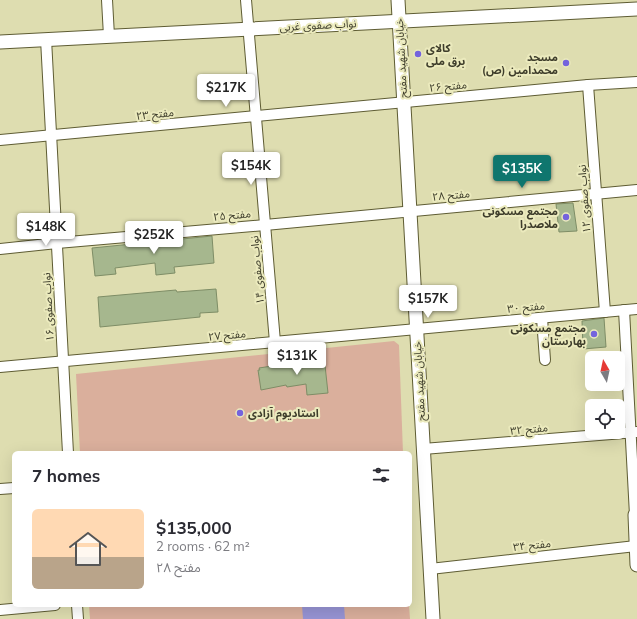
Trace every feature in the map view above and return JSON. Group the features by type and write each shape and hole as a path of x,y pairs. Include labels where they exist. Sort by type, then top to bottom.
{"street":[{"path":"107,0 109,36"},
{"name":"نواب صفوی ۱۴","path":"246,0 275,342"},
{"name":"خیابان شهید مفتح","path":"398,0 433,619"},
{"name":"نواب صفوی غربی","path":"0,42 637,9"},
{"name":"نواب صفوی ۱۶","path":"46,39 68,451"},
{"name":"مفتح ۲۶","path":"404,102 588,85 637,82"},
{"name":"نواب صفوی ۱۲","path":"588,85 605,312"},
{"name":"مفتح ۲۳","path":"0,140 404,102"},
{"name":"مفتح ۲۸","path":"410,211 637,190"},
{"name":"مفتح ۲۵","path":"0,249 410,211"},
{"name":"مفتح ۳۰","path":"416,330 637,309"},
{"path":"624,310 634,432 637,565"},
{"path":"542,318 545,360"},
{"name":"مفتح ۲۷","path":"0,367 416,330"},
{"name":"مفتح ۳۲","path":"423,449 634,432"},
{"path":"0,489 12,488"},
{"name":"مفتح ۳۴","path":"430,569 636,546"},
{"path":"0,610 33,607"},
{"path":"77,607 78,619"}],"shaded area":[{"name":"استادیوم آزادی","path":"394,341 399,345 403,451 80,451 76,374"},
{"path":"89,607 409,607 410,619 90,619"},
{"path":"302,607 344,607 345,619 303,619"}],"building":[{"name":"مجتمع مسکونی ملاصدرا","path":"573,203 577,231 559,232 556,204"},
{"path":"212,236 214,263 174,267 175,273 156,275 155,263 115,268 116,274 95,276 92,248"},
{"path":"216,289 218,312 200,313 200,317 100,327 98,297 176,290 177,292"},
{"name":"مجتمع مسکونی بهارستان","path":"604,318 606,347 583,349 582,321"},
{"path":"324,356 328,393 307,395 306,384 287,387 286,385 261,390 259,368 304,361 303,358"}],"place":[{"name":"کالای برق ملی","path":"418,54"},
{"name":"مسجد محمدامین (ص)","path":"566,63"},
{"name":"مجتمع مسکونی ملاصدرا","path":"566,217"},
{"name":"مجتمع مسکونی بهارستان","path":"594,334"},
{"name":"استادیوم آزادی","path":"240,413"}]}
